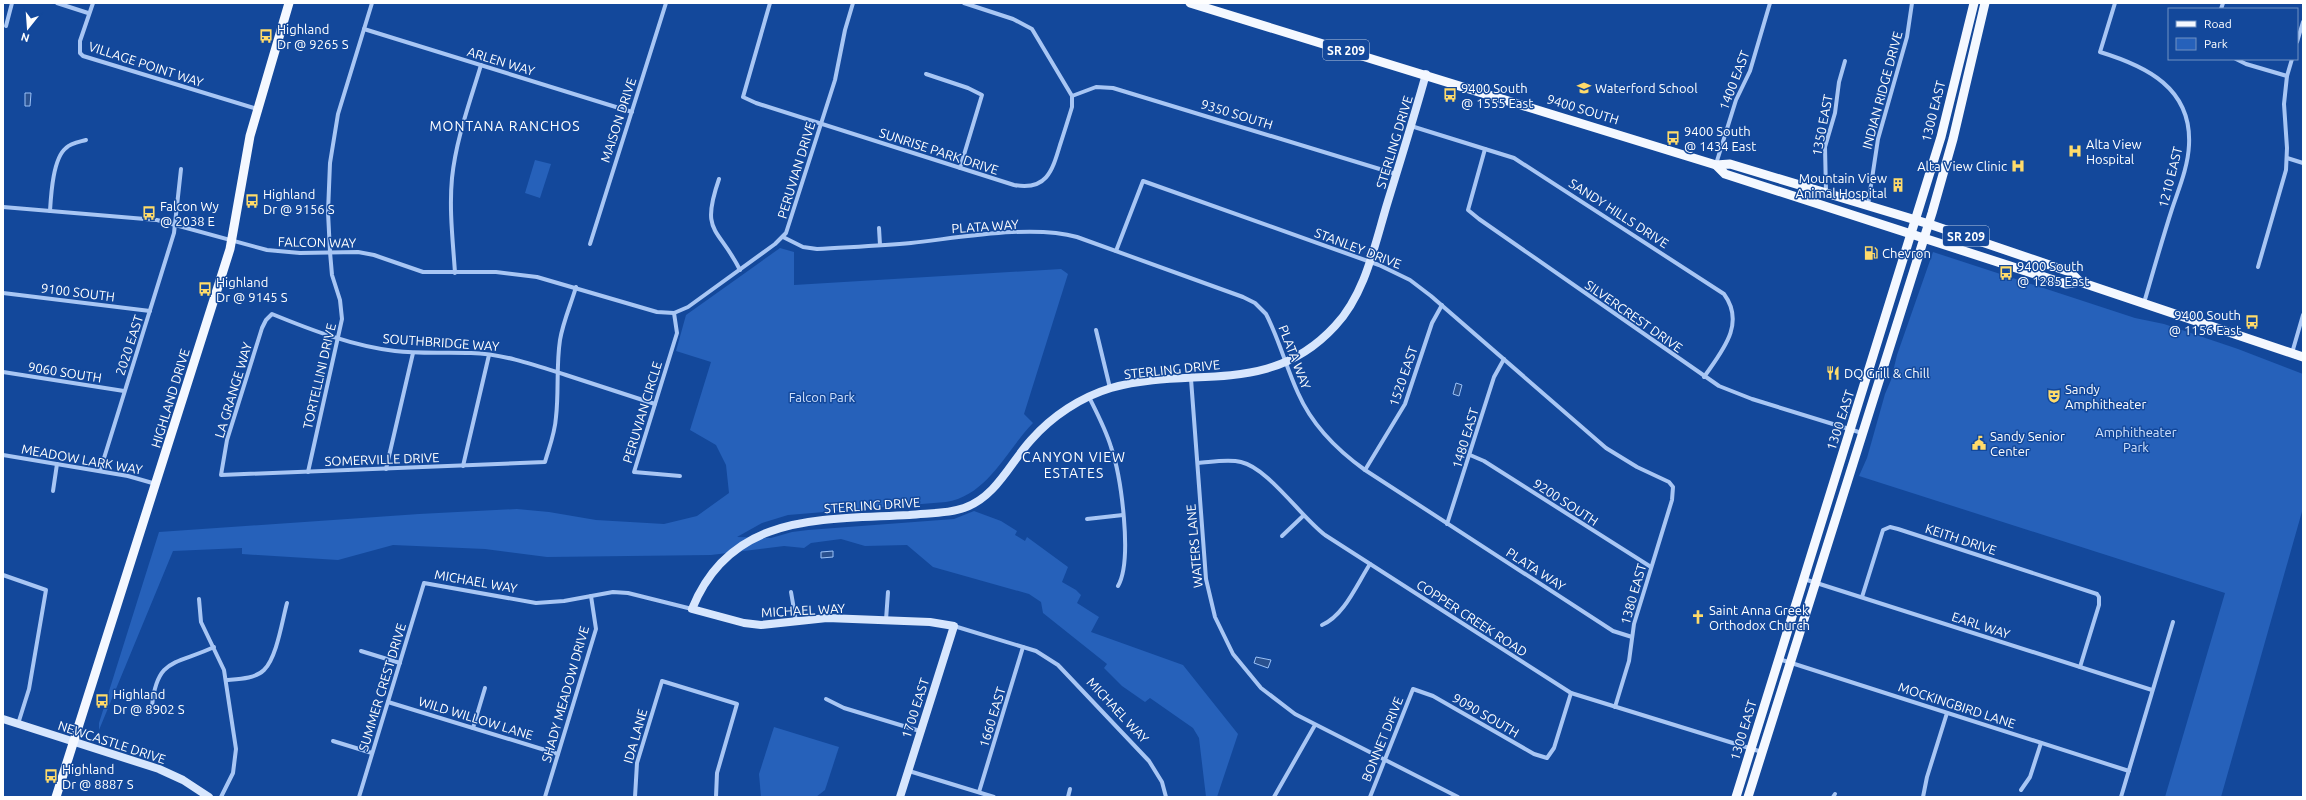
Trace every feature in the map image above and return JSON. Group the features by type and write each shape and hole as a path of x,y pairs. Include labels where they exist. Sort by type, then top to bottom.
{"main road":[{"name":"HIGHLAND DRIVE","path":"56,797 76,742 232,242 246,155 257,109 289,3"},
{"name":"9400 SOUTH","path":"1190,3 1426,74 1716,165 1730,164 1929,224 2070,272 2080,282"},
{"name":"1300 EAST","path":"1736,797 1911,234 1940,137 1974,3"},
{"name":"1300 EAST","path":"1751,796 1790,662 1929,224 1953,139 1985,3"},
{"name":"9400 SOUTH","path":"1716,165 1725,174 2066,284 2080,282 2303,357"}],"street":[{"path":"6,26 12,3"},
{"path":"57,3 88,13"},
{"name":"VILLAGE POINT WAY","path":"93,3 88,13 79,47 83,56 257,109"},
{"name":"TORTELLINI DRIVE","path":"308,472 338,337 342,311 332,275 330,252 328,187 333,139 340,108 372,3"},
{"name":"MAISON DRIVE","path":"590,244 666,3"},
{"name":"SUNRISE PARK DRIVE","path":"770,3 742,98 960,168 1024,187 1041,182 1048,176 1055,162 1072,107 1072,96"},
{"name":"PERUVIAN DRIVE","path":"674,313 688,307 783,237 789,226 837,75 845,30 853,3"},
{"path":"964,3 1013,19 1032,29 1072,96"},
{"name":"1400 EAST","path":"1716,165 1736,100 1750,71 1770,3"},
{"name":"INDIAN RIDGE DRIVE","path":"1868,206 1878,139 1907,37 1912,3"},
{"name":"1210 EAST","path":"2115,3 2100,52 2136,64 2166,84 2178,100 2188,128 2189,144 2184,170 2144,303"},
{"path":"2298,39 2303,22"},
{"name":"ARLEN WAY","path":"364,29 632,112"},
{"path":"2238,60 2246,64 2287,76"},
{"path":"2258,268 2282,183 2287,158 2284,104 2287,76 2292,60"},
{"name":"1350 EAST","path":"1826,193 1825,147 1837,104 1845,61"},
{"path":"455,273 451,198 452,177 460,136 481,65"},
{"path":"926,74 968,88 982,95 960,168"},
{"name":"STERLING DRIVE","path":"692,609 707,583 724,562 743,545 766,532 795,523 947,512 973,504 994,488 1041,429 1064,411 1089,397 1110,389 1139,383 1249,374 1286,363 1316,344 1338,324 1355,298 1369,261 1426,74"},
{"name":"9350 SOUTH","path":"1072,96 1096,87 1113,88 1396,174"},
{"name":"SANDY HILLS DRIVE","path":"1411,126 1505,155 1522,164 1724,294 1732,309 1732,333 1704,377"},
{"path":"50,211 53,183 60,156 70,145 86,140"},
{"name":"SILVERCREST DRIVE","path":"1485,149 1468,210 1704,377 1742,396 1862,433"},
{"path":"2287,158 2303,163"},
{"name":"2020 EAST","path":"100,471 176,224 181,168"},
{"path":"718,179 710,206 711,222 740,270"},
{"name":"STANLEY DRIVE","path":"1116,251 1143,181 1369,261 1410,280 1442,305 1606,448 1637,467 1669,482 1673,487"},
{"name":"FALCON WAY","path":"3,207 148,219 176,224 232,242 286,252 358,252 374,255 423,272 517,274 576,287 647,310 674,313"},
{"path":"879,228 880,245"},
{"name":"PLATA WAY","path":"783,237 795,244 810,249 880,245 983,235 1051,232 1073,236 1236,294 1255,303 1266,314 1298,393 1318,426 1340,450 1365,470 1613,631 1632,637"},
{"path":"558,373 562,331 576,287"},
{"name":"9100 SOUTH","path":"3,293 150,311"},
{"name":"1520 EAST","path":"1365,470 1405,404 1432,323 1442,305"},
{"name":"PERUVIAN CIRCLE","path":"674,313 676,333 634,472 680,476"},
{"name":"SOUTHBRIDGE WAY","path":"272,314 368,346 413,353 489,355 525,362 655,404"},
{"name":"LA GRANGE WAY","path":"220,476 227,440 260,335 266,320 272,314"},
{"path":"2291,353 2303,315"},
{"path":"1096,330 1110,389"},
{"path":"386,469 413,353"},
{"path":"463,466 489,355"},
{"name":"1480 EAST","path":"1447,524 1494,377 1504,359"},
{"name":"9060 SOUTH","path":"3,372 124,392"},
{"name":"SOMERVILLE DRIVE","path":"220,476 544,462 556,418 558,373"},
{"name":"WATERS LANE","path":"1191,379 1206,578 1215,617 1233,654 1261,688 1277,702 1315,725 1458,797"},
{"path":"1089,397 1111,445 1117,468 1125,564 1123,577 1118,586"},
{"name":"9200 SOUTH","path":"1470,455 1484,461 1651,567"},
{"name":"MEADOW LARK WAY","path":"3,456 100,471 156,484"},
{"name":"COPPER CREEK ROAD","path":"1198,463 1233,461 1249,465 1265,476 1303,516 1325,535 1571,693 1763,752"},
{"path":"53,491 57,464"},
{"name":"1380 EAST","path":"1615,706 1629,661 1634,624 1672,500 1673,487"},
{"path":"1087,519 1122,516"},
{"path":"1282,536 1303,516"},
{"name":"KEITH DRIVE","path":"1862,597 1882,534 1886,527 2089,590 2099,597 2099,605 2080,667"},
{"path":"1322,625 1330,622 1338,614 1370,564"},
{"path":"3,575 46,590 29,689 18,724"},
{"name":"EARL WAY","path":"1804,579 2152,690"},
{"name":"MICHAEL WAY","path":"424,583 536,603 551,603 613,592 628,593 744,623 761,625 827,618 930,622 954,626 1024,647 1047,658 1067,674 1149,761 1162,782 1166,797"},
{"name":"SUMMER CREST DRIVE","path":"359,797 424,583"},
{"path":"791,592 796,621"},
{"path":"886,620 888,592"},
{"name":"SHADY MEADOW DRIVE","path":"545,797 596,629 591,596"},
{"path":"199,599 202,622 214,647 226,680 236,757 229,784 221,797"},
{"path":"226,680 251,677 264,671 274,651 287,604"},
{"path":"2121,797 2173,622"},
{"name":"1700 EAST","path":"900,797 954,626"},
{"path":"152,706 155,682 165,668 214,647"},
{"name":"1660 EAST","path":"979,792 1024,647"},
{"path":"360,651 400,663"},
{"name":"MOCKINGBIRD LANE","path":"1779,659 2129,771"},
{"name":"IDA LANE","path":"634,797 637,763 662,681 737,704 717,773 716,797"},
{"path":"473,728 485,688"},
{"name":"9090 SOUTH","path":"1413,689 1433,696 1534,754 1547,758 1554,748 1571,693"},
{"name":"BONNET DRIVE","path":"1370,797 1413,689"},
{"path":"826,698 844,708 920,731"},
{"name":"WILD WILLOW LANE","path":"388,702 558,754"},
{"path":"1923,797 1927,777 1947,713"},
{"name":"NEWCASTLE DRIVE","path":"3,719 159,769 183,780 209,797"},
{"path":"1274,797 1315,725"},
{"path":"333,741 372,753"},
{"path":"2020,790 2030,777 2040,743"},
{"path":"908,771 994,797"},
{"path":"1068,797 1070,790"}],"green space":[{"path":"535,160 551,164 540,198 525,193"},
{"name":"Falcon Park","path":"780,248 794,252 794,285 1061,269 1068,274 1024,414 1033,423 985,482 961,498 946,502 788,515 762,523 737,537 771,538 792,532 808,530 954,519 974,511 1001,521 1017,531 1015,535 1025,541 1027,537 1068,567 1062,582 1076,590 1081,595 1077,603 1099,617 1091,632 1183,665 1238,734 1217,797 1206,797 1199,738 1193,728 1150,698 1145,702 1122,686 1104,668 1107,664 1043,613 1041,602 1029,594 933,567 907,545 865,546 841,539 811,543 804,548 784,546 711,555 547,557 485,549 393,545 338,560 242,554 242,548 173,551 99,730 99,723 159,532 419,514 517,509 549,512 596,520 664,524 697,516 729,493 726,465 716,445 690,430 711,362 676,351 686,315"},
{"name":"Amphitheater Park","path":"1933,252 2135,318 2164,324 2238,349 2303,374 2303,508 2221,797 2165,797 2225,593 1859,476 1867,458 1885,394 1891,380 1897,355"},
{"path":"774,727 839,747 825,790 816,797 761,797 759,774"}],"shaded area":[{"path":"25,93 31,93 30,106 25,106"},
{"path":"1456,383 1462,385 1459,396 1453,394"},
{"path":"833,551 833,557 821,558 821,552"},
{"path":"1256,657 1271,660 1268,668 1254,663"}],"place":[{"name":"Highland Dr @ 9265 S","path":"266,36"},
{"name":"Waterford School","path":"1584,88"},
{"name":"9400 South @ 1555 East","path":"1450,95"},
{"name":"9400 South @ 1434 East","path":"1673,138"},
{"name":"Alta View Hospital","path":"2075,151"},
{"name":"Alta View Clinic","path":"2018,166"},
{"name":"Mountain View Animal Hospital","path":"1898,185"},
{"name":"Highland Dr @ 9156 S","path":"252,201"},
{"name":"Falcon Wy @ 2038 E","path":"149,213"},
{"name":"Chevron","path":"1871,253"},
{"name":"9400 South @ 1285 East","path":"2006,273"},
{"name":"Highland Dr @ 9145 S","path":"205,289"},
{"name":"9400 South @ 1156 East","path":"2252,322"},
{"name":"DQ Grill & Chill","path":"1833,373"},
{"name":"Sandy Amphitheater","path":"2054,396"},
{"name":"Sandy Senior Center","path":"1979,443"},
{"name":"Saint Anna Greek Orthodox Church","path":"1698,617"},
{"name":"Highland Dr @ 8902 S","path":"102,701"},
{"name":"Highland Dr @ 8887 S","path":"51,776"}],"district":[{"name":"MONTANA RANCHOS","path":"505,126"},
{"name":"CANYON VIEW ESTATES","path":"1074,466"}]}
